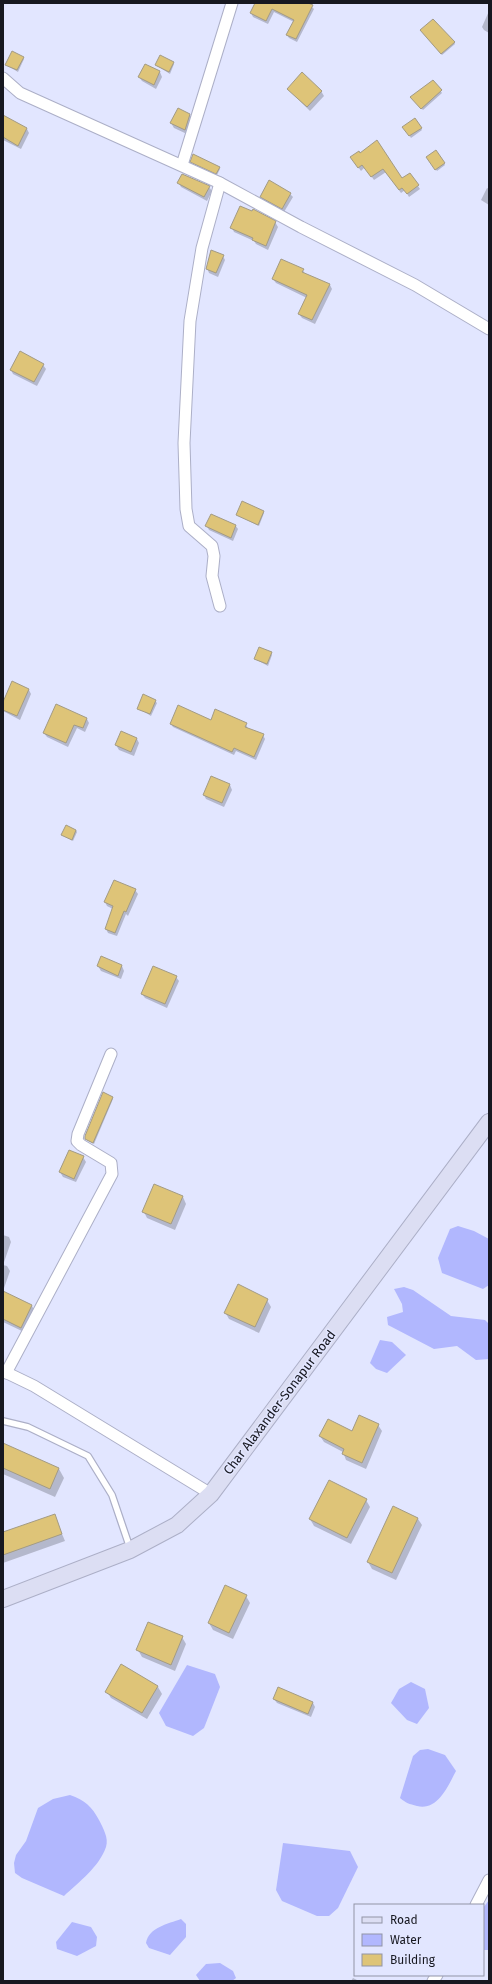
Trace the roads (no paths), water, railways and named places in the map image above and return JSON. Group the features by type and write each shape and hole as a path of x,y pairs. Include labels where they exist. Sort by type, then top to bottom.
{"main road":[{"name":"Char Alaxander-Sonapur Road","path":"3,1599 130,1550 177,1525 211,1494 489,1122"}],"street":[{"path":"182,165 232,3"},
{"path":"3,78 20,93 220,183 301,227 415,285 489,329"},
{"path":"220,183 202,248 190,321 184,443 186,508 189,526 212,546 214,556 212,576 220,606"},
{"path":"110,1054 78,1134 77,1141 111,1163 112,1174 4,1372 34,1386 211,1494"},
{"path":"477,1904 489,1880"}],"lane":[{"path":"3,1421 28,1427 88,1456 112,1495 130,1550"}],"water":[{"path":"458,1226 474,1231 489,1239 489,1285 483,1289 442,1273 438,1258 450,1229"},
{"path":"404,1287 413,1290 451,1316 485,1320 489,1324 489,1359 476,1360 457,1346 434,1349 388,1325 387,1317 403,1312 402,1304 394,1289"},
{"path":"380,1340 392,1342 406,1355 387,1373 376,1369 370,1363"},
{"path":"187,1665 215,1674 220,1687 204,1728 193,1736 166,1726 159,1713"},
{"path":"411,1682 425,1689 429,1708 417,1724 407,1720 391,1703 399,1689"},
{"path":"428,1749 445,1755 456,1771 446,1790 441,1796 431,1805 424,1807 408,1803 400,1798 413,1756 420,1750"},
{"path":"70,1795 88,1804 94,1811 104,1830 107,1844 103,1854 94,1868 64,1896 22,1878 15,1873 14,1863 16,1855 26,1841 38,1808 53,1799"},
{"path":"283,1843 350,1851 358,1867 338,1908 329,1916 317,1916 282,1901 276,1890"},
{"path":"489,1900 489,1950 484,1950 484,1907"},
{"path":"181,1919 186,1924 186,1937 170,1955 149,1948 146,1943 151,1933 160,1927"},
{"path":"72,1922 91,1927 97,1937 96,1946 77,1956 57,1949 56,1942"},
{"path":"220,1963 233,1971 236,1978 232,1981 200,1981 196,1975 206,1964"}]}
